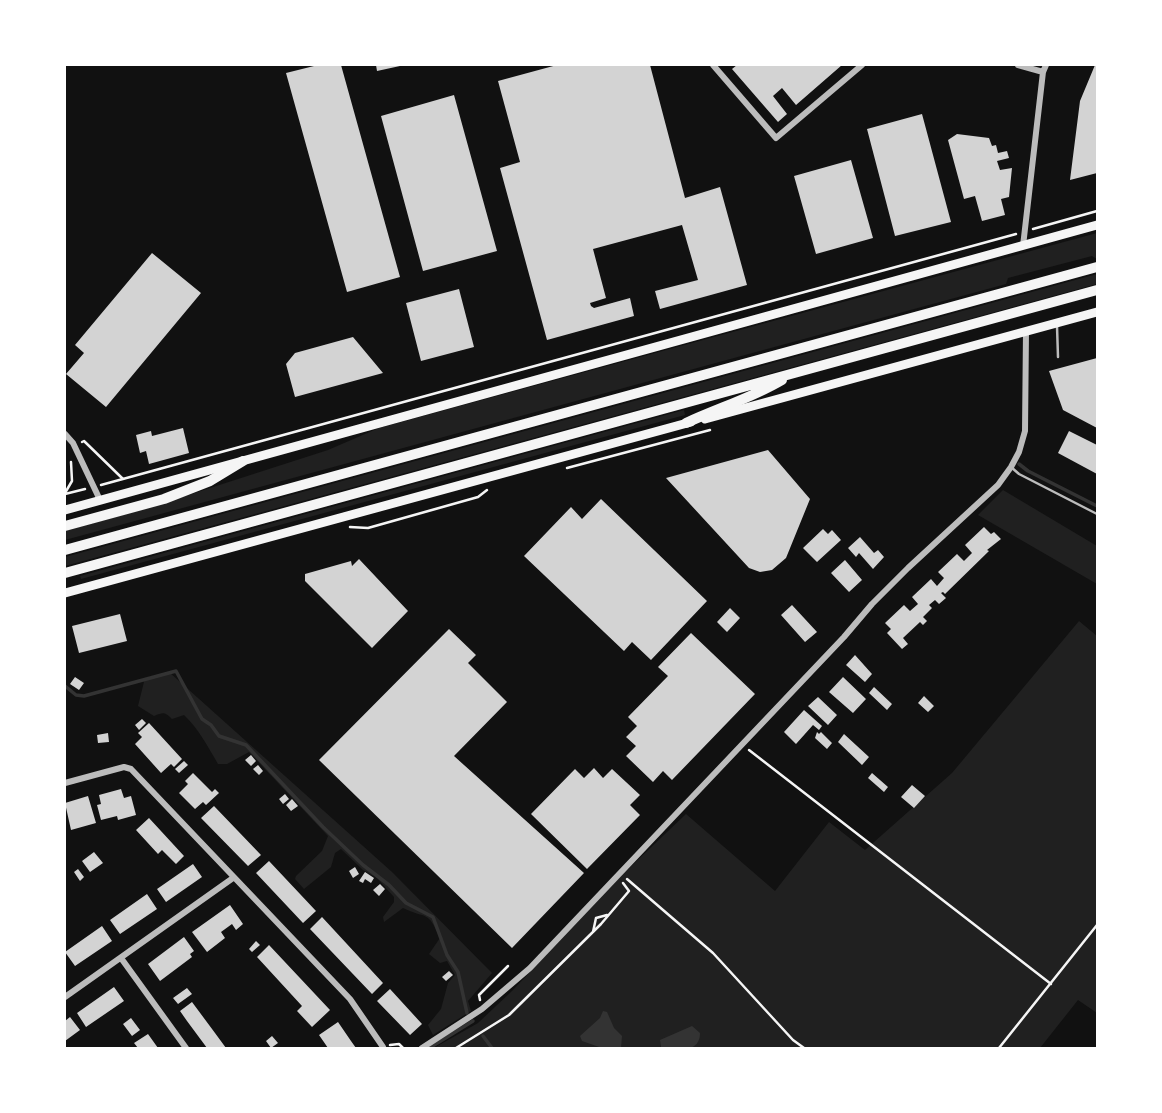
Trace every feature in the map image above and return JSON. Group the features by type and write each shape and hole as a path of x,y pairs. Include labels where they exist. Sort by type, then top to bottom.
{"highway":[{"path":"65,550 1097,267"},
{"path":"65,573 1097,290"},
{"path":"686,423 762,392 793,373"},
{"path":"65,526 164,499 210,481 243,461"}],"main road":[{"path":"65,510 1097,225"},
{"path":"65,593 1097,312"}],"street":[{"path":"713,65 776,138 862,65"},
{"path":"1018,65 1045,68"},
{"path":"1034,65 1045,68"},
{"path":"1023,246 1045,68"},
{"path":"422,1048 482,1009 530,968 622,877 872,604 998,485 1019,452 1025,431 1026,331"},
{"path":"65,433 73,443 100,500"},
{"path":"65,783 124,767 131,769 350,999 383,1046"},
{"path":"65,983 68,994 233,877"},
{"path":"121,958 186,1048"}],"lane":[{"path":"1057,323 1058,357"},
{"path":"1011,467 1019,474 1097,514"}],"path":[{"path":"65,494 1097,211"},
{"path":"555,471 712,429"},
{"path":"65,494 72,481 70,466 73,443 84,442 123,479"},
{"path":"350,527 368,528 478,497 489,489"},
{"path":"741,744 1051,984"},
{"path":"456,1048 509,1015 593,932 629,891 622,877"},
{"path":"622,877 713,953 793,1040 804,1048"},
{"path":"593,932 596,919 609,915"},
{"path":"999,1048 1097,925"},
{"path":"482,1009 479,995 508,966"},
{"path":"383,1046 399,1044 402,1048"}],"shaded area":[{"path":"1097,233 1097,259 1092,256 1008,278 1006,284 65,540 65,531 148,508 328,450 379,428"},
{"path":"1097,274 1097,284 65,566 65,557"},
{"path":"684,410 685,415 81,579 80,576"},
{"path":"1003,490 1097,546 1097,584 978,515"},
{"path":"1079,621 1097,636 1097,1013 1078,1000 1040,1048 434,1048 478,1023 623,874 686,814 775,891 829,822 865,850 952,773"},
{"path":"169,672 392,872 492,973 468,1001 471,1011 433,1035 428,1025 441,1009 448,983 455,975 447,961 440,963 429,954 440,938 429,919 403,908 384,922 383,917 394,902 394,897 377,878 363,870 341,849 335,853 331,867 304,889 295,879 296,876 322,851 328,836 249,752 227,764 218,764 199,732 184,715 172,719 163,713 154,716 138,706 145,678"},
{"path":"603,1011 607,1012 614,1028 622,1036 621,1048 602,1048 582,1041 580,1036 600,1018"},
{"path":"692,1026 700,1033 699,1040 692,1047 661,1047 660,1040"}],"building":[{"path":"318,65 341,65 400,277 347,292 286,73"},
{"path":"376,65 399,65 400,66 377,71"},
{"path":"557,65 650,65 685,198 720,187 747,285 660,309 655,291 698,280 682,225 593,249 606,298 590,303 591,306 594,308 630,298 634,316 547,340 500,168 520,162 498,81"},
{"path":"737,65 842,65 796,105 782,88 773,96 787,114 778,122 732,69"},
{"path":"1095,65 1097,173 1070,180 1080,101"},
{"path":"454,95 497,251 423,271 381,116"},
{"path":"922,114 951,222 895,236 867,129"},
{"path":"957,134 989,138 992,146 996,145 998,153 1007,151 1009,158 997,161 1000,170 1012,168 1009,197 1001,199 1005,215 982,221 975,196 964,199 948,140"},
{"path":"851,160 873,238 816,254 794,176"},
{"path":"152,253 201,293 106,407 66,374 84,353 75,345"},
{"path":"459,289 474,347 421,361 406,303"},
{"path":"353,337 383,373 295,397 286,364 295,353"},
{"path":"1097,358 1097,428 1063,410 1049,371"},
{"path":"183,428 189,453 149,464 146,451 140,453 136,435 151,431 152,436"},
{"path":"1069,431 1097,445 1097,474 1058,453"},
{"path":"768,450 810,499 786,558 772,570 760,572 749,568 666,478"},
{"path":"601,499 707,601 651,660 632,642 624,651 524,556 571,507 582,519"},
{"path":"984,527 1001,539 945,594 941,593 946,598 939,604 935,600 929,605 932,608 923,617 927,621 923,625 920,622 903,638 908,644 902,649 887,633 891,629 885,623 904,605 910,611 918,604 912,597 931,579 937,586 944,578 938,572 957,554 964,561 972,553 965,545"},
{"path":"823,529 828,534 832,530 841,540 817,562 803,548"},
{"path":"860,537 874,553 878,550 884,557 873,569 859,553 856,557 848,548"},
{"path":"359,559 408,611 372,648 305,581 305,574 351,561 352,566"},
{"path":"845,560 862,580 849,592 831,573"},
{"path":"792,605 817,632 805,642 781,615"},
{"path":"730,608 740,618 727,632 717,622"},
{"path":"120,614 127,641 79,653 72,626"},
{"path":"449,629 476,655 468,663 507,702 454,756 584,873 512,948 319,760"},
{"path":"691,633 755,694 672,780 663,771 653,782 626,756 636,746 626,737 637,726 628,717 668,676 658,667"},
{"path":"855,655 872,674 865,682 846,665"},
{"path":"75,677 84,683 79,690 70,684"},
{"path":"843,677 866,699 853,713 829,692"},
{"path":"874,687 892,704 887,710 869,693"},
{"path":"924,696 934,706 928,712 918,703"},
{"path":"818,697 837,715 828,725 808,706"},
{"path":"804,710 822,726 819,730 813,725 796,744 784,732"},
{"path":"142,719 146,723 139,730 135,725"},
{"path":"149,723 182,759 174,767 171,764 161,773 135,744 142,737 138,733"},
{"path":"817,732 821,732 832,743 827,749 815,738"},
{"path":"108,733 109,742 98,743 97,735"},
{"path":"844,734 869,757 862,765 838,742"},
{"path":"251,755 256,761 251,766 245,760"},
{"path":"184,761 188,765 179,773 175,769"},
{"path":"258,765 263,771 259,775 253,769"},
{"path":"594,768 603,778 612,769 640,795 630,805 640,815 587,869 531,814 575,769 584,778"},
{"path":"193,773 212,792 215,789 219,793 206,805 203,802 195,809 179,793 188,784 185,781"},
{"path":"872,773 888,787 884,792 868,778"},
{"path":"912,785 925,796 914,808 901,797"},
{"path":"121,789 124,798 131,796 136,815 118,820 117,816 101,820 97,805 101,804 99,795"},
{"path":"285,794 289,799 283,804 279,799"},
{"path":"88,796 96,823 71,830 65,803"},
{"path":"292,799 298,806 291,811 286,805"},
{"path":"214,806 261,855 248,866 201,818"},
{"path":"149,818 184,856 176,864 162,850 158,854 136,830"},
{"path":"94,852 103,863 90,872 82,861"},
{"path":"269,861 316,911 303,923 256,873"},
{"path":"193,864 202,877 166,902 157,889"},
{"path":"355,867 359,874 353,878 349,871"},
{"path":"78,869 84,877 80,881 74,872"},
{"path":"365,872 374,878 371,883 365,879 363,883 359,881"},
{"path":"380,884 385,889 379,896 373,890"},
{"path":"147,894 157,909 120,934 110,920"},
{"path":"230,905 243,924 236,930 232,924 221,932 225,938 207,952 192,932"},
{"path":"322,917 383,983 372,994 310,929"},
{"path":"102,926 112,941 75,966 65,952"},
{"path":"184,937 194,951 190,954 192,957 160,981 148,964"},
{"path":"256,941 260,945 252,952 249,949"},
{"path":"269,945 330,1010 312,1027 297,1011 302,1006 257,957"},
{"path":"449,971 453,975 446,981 442,977"},
{"path":"114,987 124,1001 86,1027 77,1013"},
{"path":"187,988 192,994 178,1004 173,998"},
{"path":"390,989 422,1024 410,1035 377,1001"},
{"path":"192,1002 226,1048 207,1048 187,1021 180,1011"},
{"path":"70,1017 80,1030 65,1041 65,1021"},
{"path":"131,1018 140,1030 132,1036 123,1024"},
{"path":"338,1022 356,1048 328,1048 319,1035"},
{"path":"148,1034 158,1048 138,1048 134,1043"},
{"path":"272,1036 278,1043 271,1048 266,1041"}],"waterway":[{"path":"1019,464 1097,506"},
{"path":"65,686 76,695 84,696 176,671 202,719 211,725 219,736 246,745 323,827 363,865 389,885 406,903 433,917 447,955 458,972 467,1013"},
{"path":"431,1047 473,1021"},
{"path":"483,1036 492,1048"}]}
